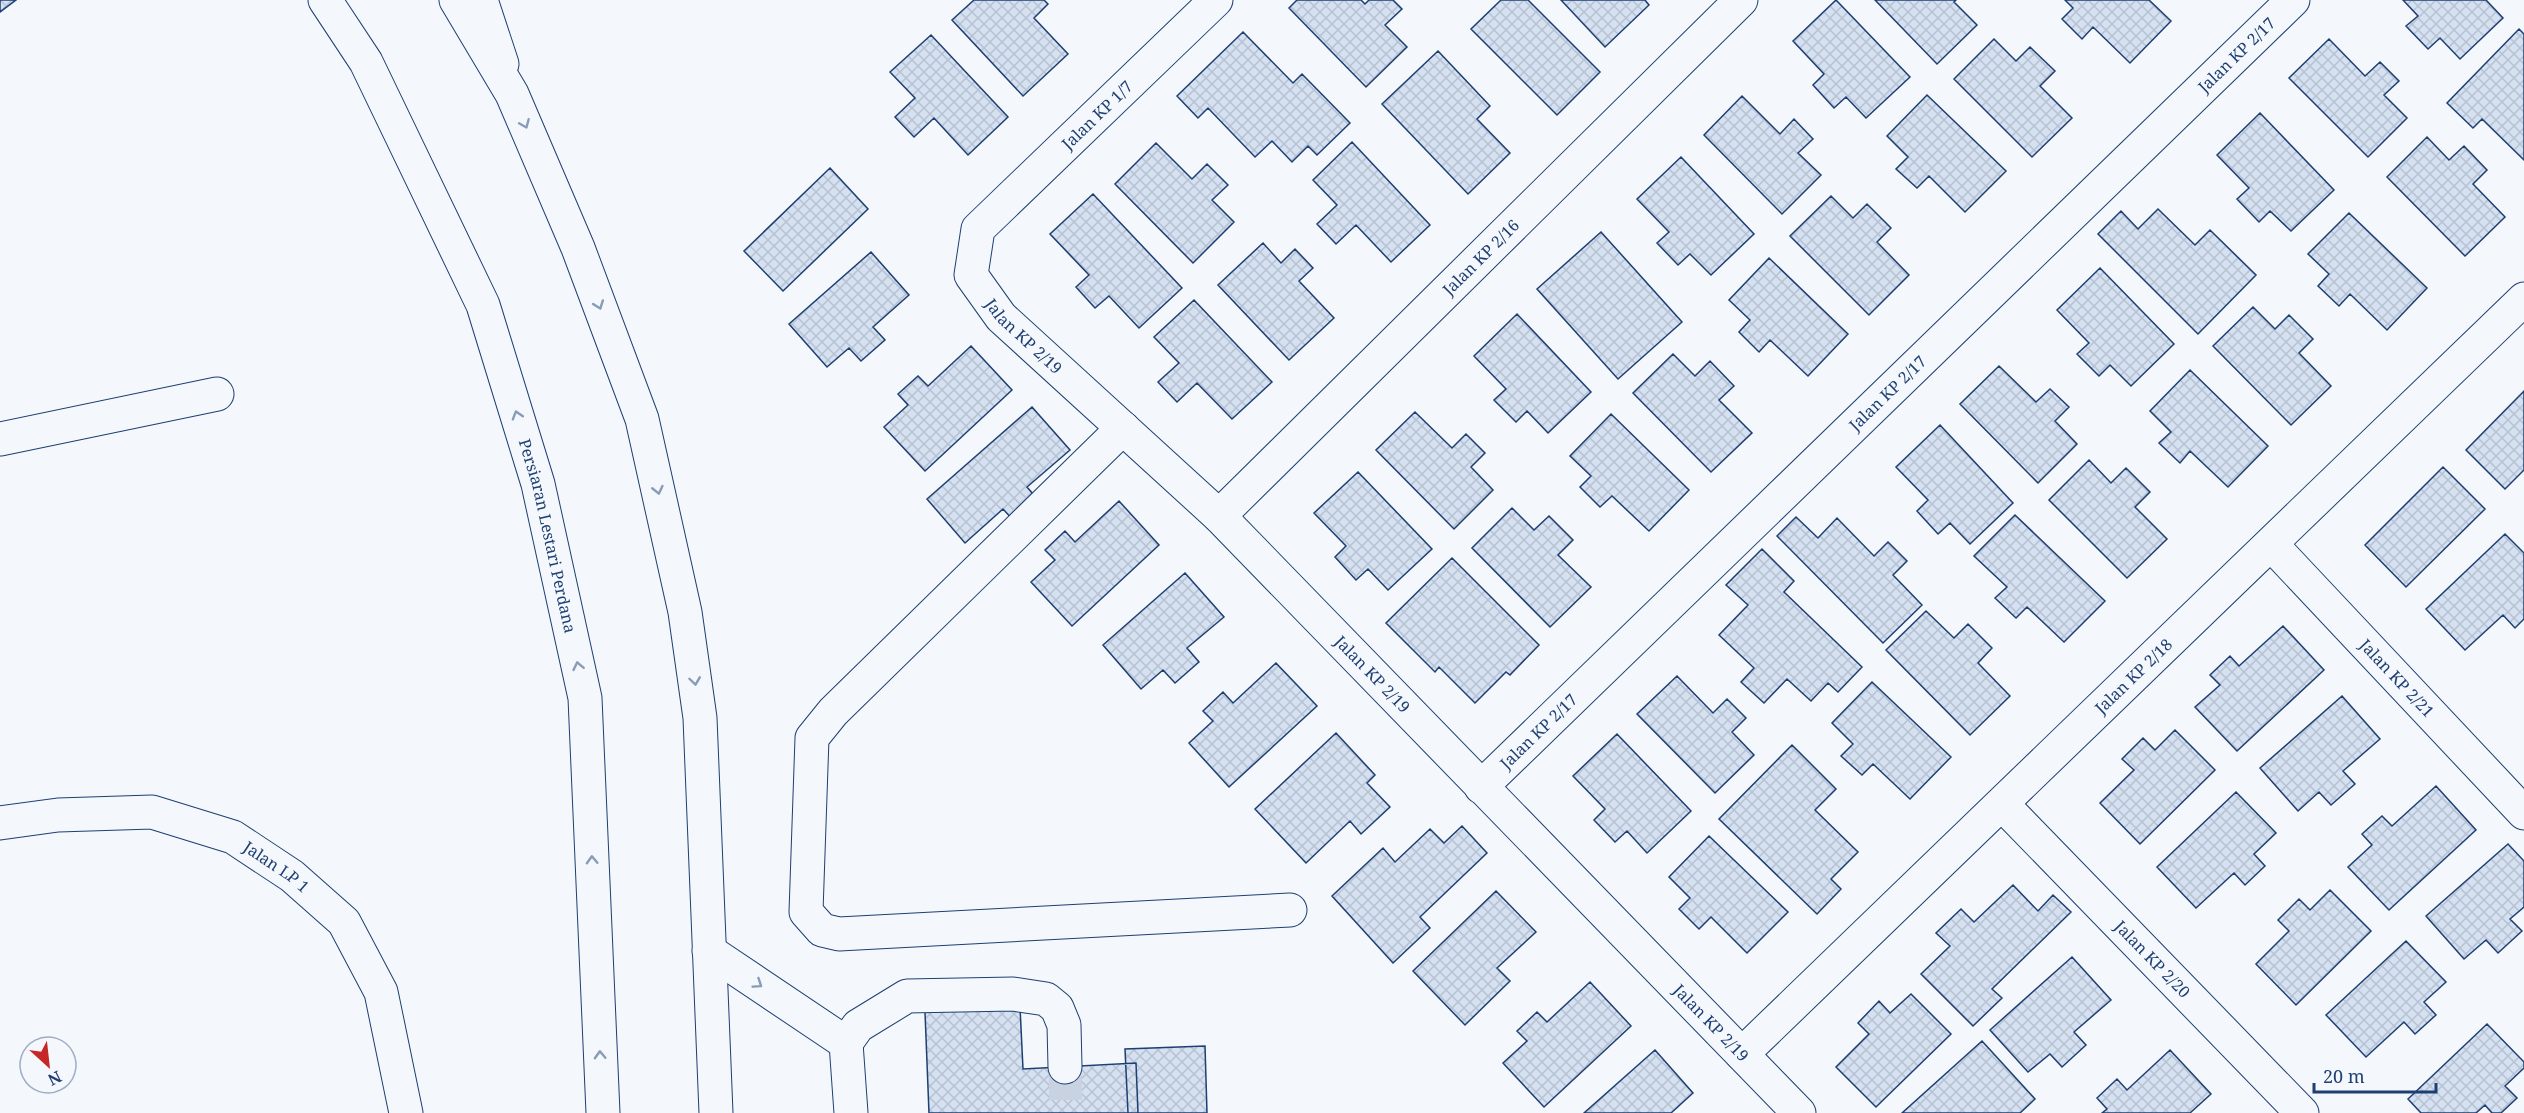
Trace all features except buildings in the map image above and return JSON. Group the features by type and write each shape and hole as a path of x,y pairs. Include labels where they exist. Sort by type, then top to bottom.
{"street":[{"name":"Persiaran Lestari Perdana","path":"325,0 366,62 483,305 538,484 585,698 603,1113"},
{"path":"456,0 512,94"},
{"path":"481,0 512,94 578,248 642,420 685,612 700,718 716,1113"},
{"name":"Jalan KP 1/7","path":"978,229 1216,0"},
{"name":"Jalan KP 2/16","path":"1219,516 1741,0"},
{"name":"Jalan KP 2/17","path":"1481,787 2293,0"},
{"name":"Jalan KP 2/19","path":"978,229 971,275 1001,317 1219,516 1799,1113"},
{"name":"Jalan KP 2/18","path":"1742,1054 2524,298"},
{"path":"0,439 217,394"},
{"path":"1123,428 833,712 812,738 806,912 822,930 839,934 1290,910"},
{"name":"Jalan KP 2/21","path":"2271,544 2524,813"},
{"name":"Jalan KP 2/20","path":"2002,804 2302,1113"},
{"name":"Jalan LP 1","path":"0,823 58,815 152,812 233,837 292,876 344,922 381,992 406,1113"},
{"path":"710,951 846,1043"},
{"path":"851,1113 846,1043 858,1026 907,996 1013,994 1046,999 1057,1008 1064,1025 1065,1067"}],"tunnel":[{"path":"1065,1067 1066,1113"}]}
